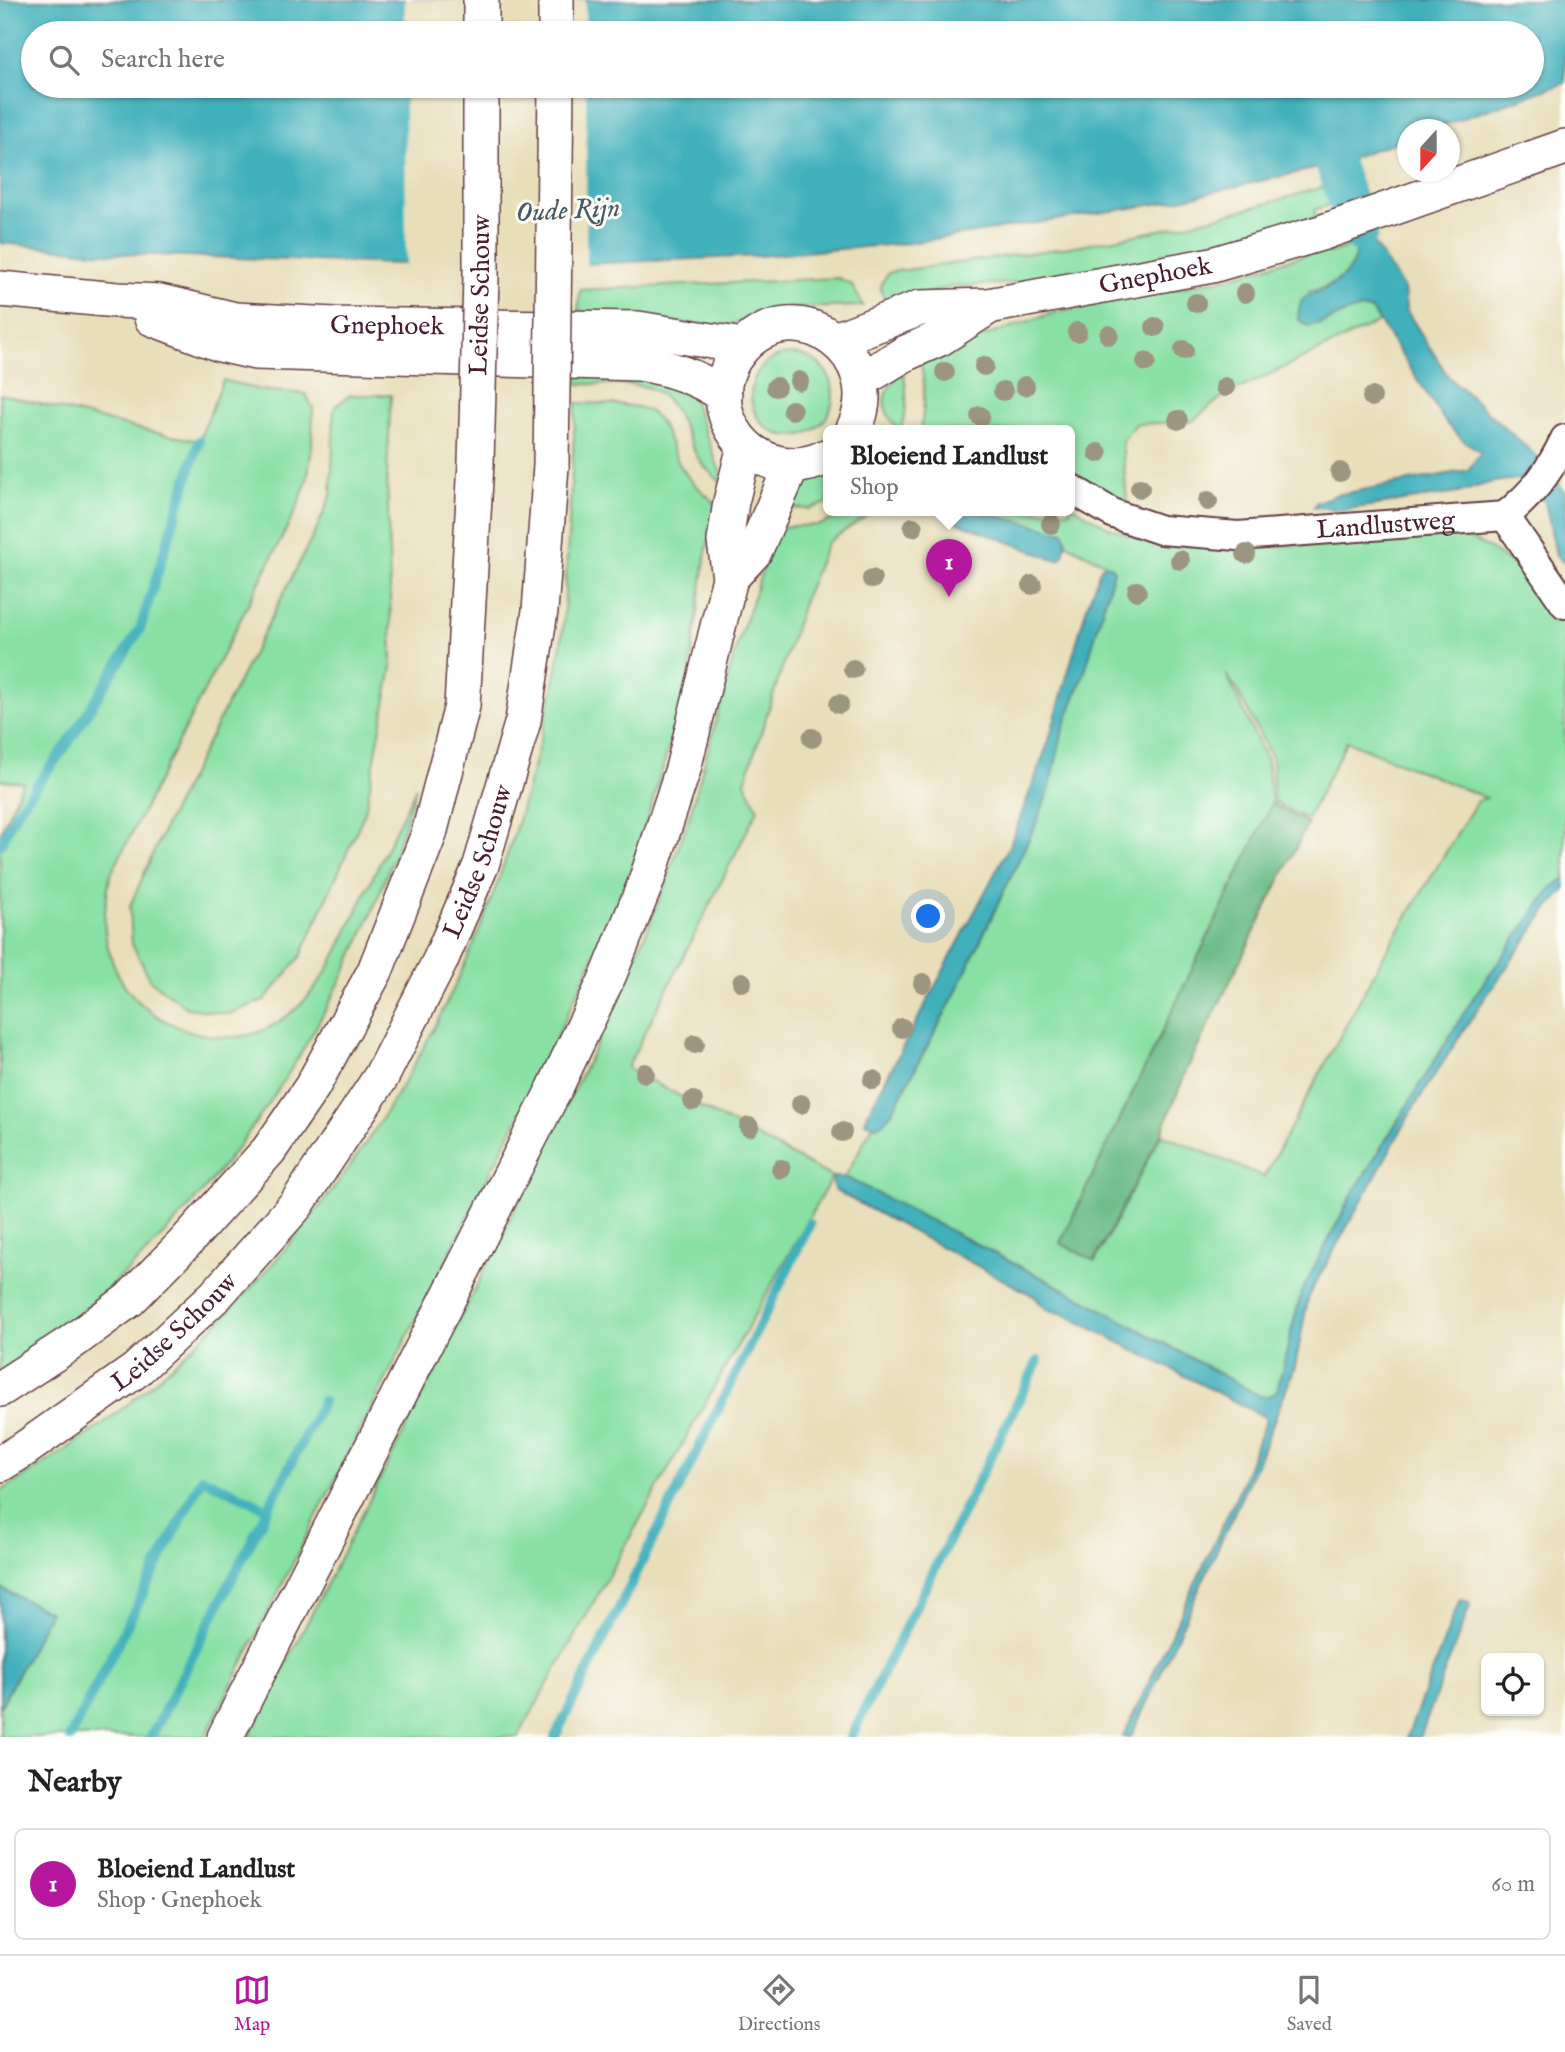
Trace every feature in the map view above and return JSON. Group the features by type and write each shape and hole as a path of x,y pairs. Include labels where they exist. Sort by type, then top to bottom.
{"street":[{"path":"481,0 481,21"},
{"path":"556,0 556,21"},
{"name":"Leidse Schouw","path":"0,1389 69,1344 129,1300 261,1159 312,1087 375,971 429,834 462,706 476,463 481,277 481,98"},
{"name":"Leidse Schouw","path":"0,1464 136,1370 216,1295 296,1205 381,1077 440,961 481,865 523,721 540,611 551,466 556,98"},
{"name":"Gnephoek","path":"835,340 920,308 988,306 1212,265 1321,233 1565,148"},
{"name":"Gnephoek","path":"0,289 160,302 235,320 334,325 638,329 743,346"},
{"name":"Gnephoek","path":"117,300 166,326 220,344 255,352 639,363 684,374 724,395"},
{"name":"Gnephoek","path":"861,380 906,353 940,338 988,306"},
{"path":"823,458 792,465 769,460 745,446 729,423 724,395 728,371 743,346 766,332 786,327 817,330 835,340 850,355 861,380 862,407 855,425"},
{"path":"1565,439 1550,469 1530,495 1505,516 1565,604"},
{"path":"225,1737 554,1090 609,975 646,883 683,769 730,578 725,541 745,446"},
{"path":"730,578 754,552 792,465"},
{"name":"Landlustweg","path":"1075,491 1114,514 1161,530 1238,536 1505,516"}],"green space":[{"path":"1333,184 1337,202 1314,210 1316,218 1219,247 1037,281 950,287 889,305 881,292 883,280 890,272 1123,238 1233,213"},
{"path":"1354,245 1353,263 1342,277 1309,292 1319,325 1359,307 1372,310 1379,322 1222,397 1191,422 1136,424 1122,442 1127,502 1075,475 1075,425 921,425 924,394 920,358 1053,313 1228,278 1327,248 1329,253"},
{"path":"838,278 852,285 863,306 785,308 725,326 578,317 580,290"},
{"path":"792,354 808,357 821,366 830,379 833,395 830,411 821,424 808,433 792,436 776,433 763,424 754,411 751,395 754,379 763,366 776,357"},
{"path":"903,370 906,401 902,425 895,425 887,413 884,399 890,386"},
{"path":"579,371 645,375 690,392 725,485 701,462 674,408 659,393 633,385 578,384"},
{"path":"223,380 260,390 306,394 313,409 312,448 307,480 297,508 110,876 105,914 106,937 112,961 128,990 157,1016 193,1032 212,1036 249,1035 282,1019 309,995 334,959 416,787 387,874 351,958 309,1040 260,1117 204,1189 142,1256 74,1317 0,1372 0,833 23,782 0,780 0,394 199,441"},
{"path":"350,395 391,395 387,475 392,667 365,812 301,956 265,1000 229,1014 187,1008 151,981 132,944 130,906 167,822 317,528 331,495 334,407"},
{"path":"576,403 632,406 654,415 664,428 685,473 719,506 706,552 692,655 680,710 629,880 537,1080 205,1737 0,1737 0,1708 50,1612 0,1588 0,1492 82,1439 128,1404 199,1340 265,1272 324,1201 378,1125 425,1045 466,961 501,873 529,782 556,673 564,617"},
{"path":"823,475 823,505 810,509 783,508 793,495 813,479"},
{"path":"1075,508 1110,528 1139,539 1167,544 1253,548 1456,534 1490,550 1525,574 1543,591 1565,623 1565,884 1550,890 1475,995 1352,1195 1301,1293 1277,1391 1270,1396 1260,1396 1072,1293 845,1177 873,1125 876,1126 892,1112 953,998 1035,826 1114,570 1065,543 1063,532 996,516 1075,516","holes":["1226,674 1272,758 1274,802 1307,819 1347,741 1486,798 1477,801 1385,953 1264,1177 1161,1134 1095,1261 1061,1242 1272,804 1267,761"]},
{"path":"842,516 867,516 827,543 806,594 745,782 758,809 627,1068 832,1177 518,1737 249,1737 598,1041 652,919 688,821 738,642 777,527 819,525"},
{"path":"1272,804 1308,823 1187,1069 1161,1134 1094,1261 1060,1243"}],"water":[{"name":"Oude Rijn","path":"0,0 1565,0 1565,83 1544,90 1544,21 21,21 21,98 1522,98 1460,119 1397,119 1397,142 1327,166 1163,203 910,243 759,256 583,264 397,264 103,253 0,243"},
{"path":"1351,181 1372,241 1404,289 1406,310 1448,376 1537,457 1565,492 1565,564 1556,555 1545,502 1519,479 1492,482 1458,493 1342,510 1314,507 1317,502 1336,495 1468,470 1481,452 1464,441 1446,423 1372,310 1347,312 1316,325 1307,326 1298,319 1302,300 1336,282 1353,262 1356,250 1334,187"},
{"path":"956,516 996,516 1064,532 1066,540 1063,557 1058,560 1048,557 954,521"},
{"path":"1105,565 1114,570 1085,671 1063,729 1050,788 1035,826 953,998 892,1112 883,1123 876,1126 865,1122 1010,845 1048,743 1087,606 1101,567"},
{"path":"1565,879 1565,890 1550,906 1481,1004 1414,1107 1314,1286 1308,1299 1295,1367 1258,1461 1131,1737 1123,1737 1239,1490 1266,1419 1064,1314 1046,1309 1034,1296 834,1190 832,1177 845,1177 1072,1293 1260,1396 1270,1396 1277,1391 1301,1293 1352,1195 1475,995 1552,887"},
{"path":"0,1588 50,1612 0,1708"},
{"path":"1460,1599 1471,1603 1420,1737 1407,1737"}],"pier":[{"path":"405,0 585,0 585,21 405,21"},
{"path":"405,98 586,98 586,267 406,268"}],"waterway":[{"path":"1254,98 1327,143 1359,233"},
{"path":"0,845 16,813 69,742 140,629 199,441"},
{"path":"555,1737 810,1224"},
{"path":"851,1737 1038,1361"},
{"path":"151,1737 323,1401"},
{"path":"70,1737 202,1478 268,1509"}],"place":[{"name":"Bloeiend Landlust","path":"949,597"}]}
